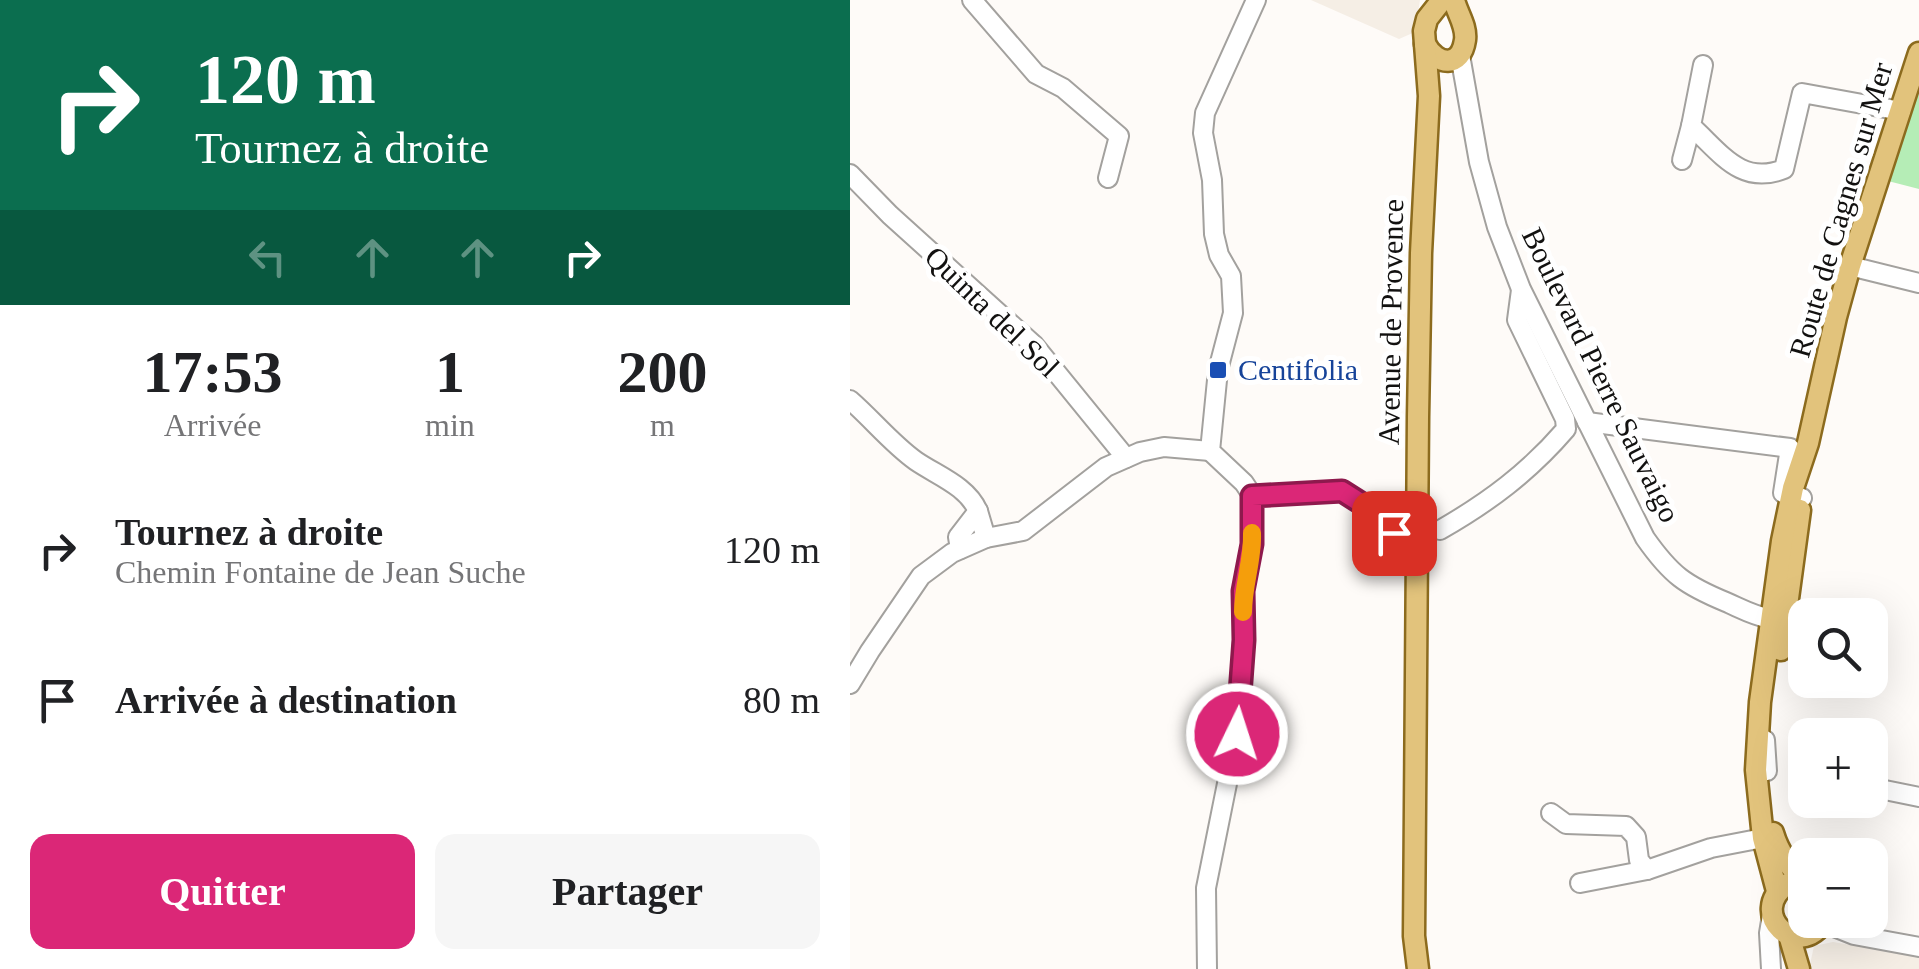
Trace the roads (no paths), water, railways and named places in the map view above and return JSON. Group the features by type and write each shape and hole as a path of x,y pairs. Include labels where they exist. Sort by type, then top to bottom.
{"main road":[{"path":"1447,6 1464,26 1465,40 1454,63 1431,54 1425,44 1427,19 1447,6"},
{"name":"Avenue de Provence","path":"1418,969 1414,936 1418,417 1429,96 1425,44"},
{"name":"Route de Cagnes sur Mer","path":"1777,892 1763,838 1756,770 1757,732 1782,541 1797,496 1850,266 1919,54"},
{"name":"Avenue de Provence","path":"1429,96 1454,63"},
{"name":"Route de Cagnes sur Mer","path":"1788,865 1772,828 1767,771 1796,540 1797,496"},
{"path":"1774,611 1782,598 1788,553 1796,540"},
{"path":"1788,885 1777,892 1771,907 1781,930 1788,930"},
{"path":"1801,969 1809,938"}],"street":[{"path":"972,0 1036,74 1064,88 1119,136 1108,178"},
{"path":"1210,451 1218,370 1233,313 1231,276 1214,234 1212,180 1203,133 1205,113 1256,0"},
{"name":"Boulevard Pierre Sauvaigo","path":"1454,63 1497,227 1521,289 1645,538 1680,580 1701,593 1756,617 1774,611"},
{"path":"1682,160 1703,66"},
{"path":"1692,126 1738,168 1754,175 1770,174 1784,169 1802,92 1901,111"},
{"name":"Quinta del Sol","path":"850,174 1034,346 1126,458"},
{"path":"1850,266 1919,283"},
{"path":"1440,530 1526,473 1566,429 1565,419 1517,320 1521,289"},
{"path":"850,400 915,460 973,499 986,538"},
{"path":"1587,422 1790,448 1782,492 1797,496"},
{"path":"850,684 921,576 960,549 986,538 1023,531 1106,466 1126,458 1164,446 1210,451 1244,483 1252,496 1252,544 1243,591 1244,640 1237,734 1206,888 1207,969"},
{"path":"1252,496 1342,491 1364,505 1382,530 1394,533"},
{"path":"960,549 958,537 978,511"},
{"path":"1767,771 1765,741 1780,623 1774,611"},
{"path":"1888,791 1919,797"},
{"path":"1551,814 1566,824 1626,826 1636,836 1638,860 1647,870"},
{"path":"1580,883 1647,870 1711,848 1763,838"},
{"path":"1770,964 1772,916"},
{"path":"1770,964 1781,941 1788,938"},
{"path":"1870,938 1919,947"}],"place":[{"name":"Centifolia","path":"1218,370"}]}
